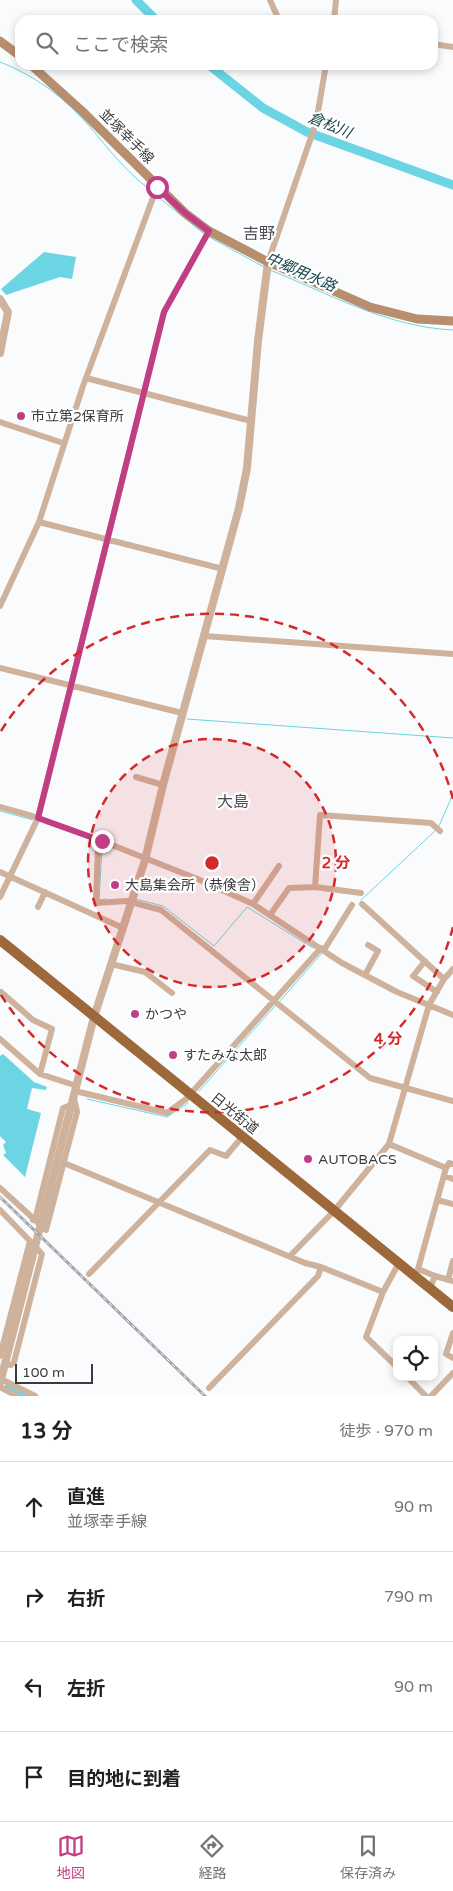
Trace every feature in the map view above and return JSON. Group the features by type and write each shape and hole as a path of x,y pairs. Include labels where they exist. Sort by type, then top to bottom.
{"highway":[{"name":"日光街道","path":"0,940 399,1264 416,1272 430,1288 453,1307"}],"main road":[{"path":"0,41 15,52"},
{"name":"並塚幸手線","path":"37,70 82,111 157,187 185,213 209,231 268,262 370,307 417,319 453,321"}],"street":[{"path":"270,0 277,15"},
{"path":"334,15 336,0"},
{"path":"438,45 453,47"},
{"path":"0,1188 46,1230 74,1095 94,1017 145,860 162,785 223,569 242,494 268,262 311,140 325,70"},
{"path":"0,606 39,522 63,443 157,187"},
{"path":"0,898 38,818 164,312 209,231"},
{"path":"0,299 8,312 2,330 0,353"},
{"path":"86,378 251,421"},
{"path":"0,422 63,443"},
{"path":"39,522 108,538 223,569"},
{"path":"204,636 453,654"},
{"path":"0,668 182,713"},
{"path":"136,777 162,785"},
{"path":"0,807 38,818 106,843 145,860 200,880 253,904 366,976 453,1015"},
{"path":"315,887 320,815 431,823 440,831"},
{"path":"106,843 98,848 96,903 132,902 161,910 370,1078 453,1101"},
{"path":"253,904 279,866"},
{"path":"0,872 123,928"},
{"path":"270,915 289,888 315,887 361,893"},
{"path":"38,907 44,892"},
{"path":"362,904 444,979"},
{"path":"1,1040 40,1074 74,1095 167,1113 191,1094 322,949 352,905"},
{"path":"366,976 378,951 368,945"},
{"path":"425,961 413,976 436,992"},
{"path":"111,964 146,972 172,994"},
{"path":"290,1256 334,1211 389,1144 429,1005 444,979 453,969"},
{"path":"0,993 33,1020 52,1030 40,1074"},
{"path":"33,1220 36,1216 63,1108 74,1095"},
{"path":"90,1274 210,1150 226,1156 242,1137"},
{"path":"389,1144 446,1168"},
{"path":"61,1160 306,1264 321,1267 383,1292"},
{"path":"2,1376 61,1160"},
{"path":"453,1164 449,1163 446,1168 416,1272 451,1280 453,1261"},
{"path":"444,1176 453,1179"},
{"path":"437,1200 453,1204"},
{"path":"0,1210 42,1254 14,1362 2,1376"},
{"path":"0,1356 30,1241"},
{"path":"393,1363 366,1337 383,1292 399,1264"},
{"path":"208,1388 318,1276 321,1267"},
{"path":"430,1288 435,1276"},
{"path":"453,1333 446,1354 453,1358"},
{"path":"431,1396 453,1373"},
{"path":"2,1376 17,1396"},
{"path":"2,1376 34,1396"},
{"path":"411,1381 426,1396"}],"water":[{"path":"44,252 76,257 72,279 60,277 6,295 1,289"},
{"path":"3,1054 34,1082 47,1087 46,1090 32,1088 27,1109 41,1113 25,1177 3,1155 6,1153 3,1145 6,1142 0,1136 0,1056"}],"waterway":[{"name":"倉松川","path":"136,0 151,15"},
{"name":"中郷用水路","path":"0,62 15,69"},
{"name":"中郷用水路","path":"17,70 38,81 60,97 80,116 124,167 148,188"},
{"name":"倉松川","path":"215,70 263,108 307,132 453,185"},
{"name":"中郷用水路","path":"157,196 203,233"},
{"name":"中郷用水路","path":"209,237 264,267"},
{"name":"中郷用水路","path":"270,270 382,316 429,328 453,330"},
{"path":"187,719 453,738"},
{"path":"439,826 453,794"},
{"path":"0,811 33,820"},
{"path":"361,900 435,831"},
{"path":"102,848 99,900 106,899"},
{"path":"135,899 163,906 214,946 247,907 313,948"},
{"path":"280,1001 322,953"},
{"path":"199,1091 275,1006"},
{"path":"87,1099 167,1117 188,1103"},
{"path":"9,1387 26,1396"}],"railway":[{"path":"0,1197 205,1396"}],"place":[{"name":"市立第2保育所","path":"21,416"},
{"name":"大島集会所（恭倹舎）","path":"115,885"},
{"name":"かつや","path":"135,1014"},
{"name":"すたみな太郎","path":"173,1055"},
{"name":"AUTOBACS","path":"308,1159"}],"district":[{"name":"吉野","path":"259,233"},
{"name":"大島","path":"233,801"}],"route":[{"path":"102,841 38,818 164,312 209,231 185,213 157,187"}]}
